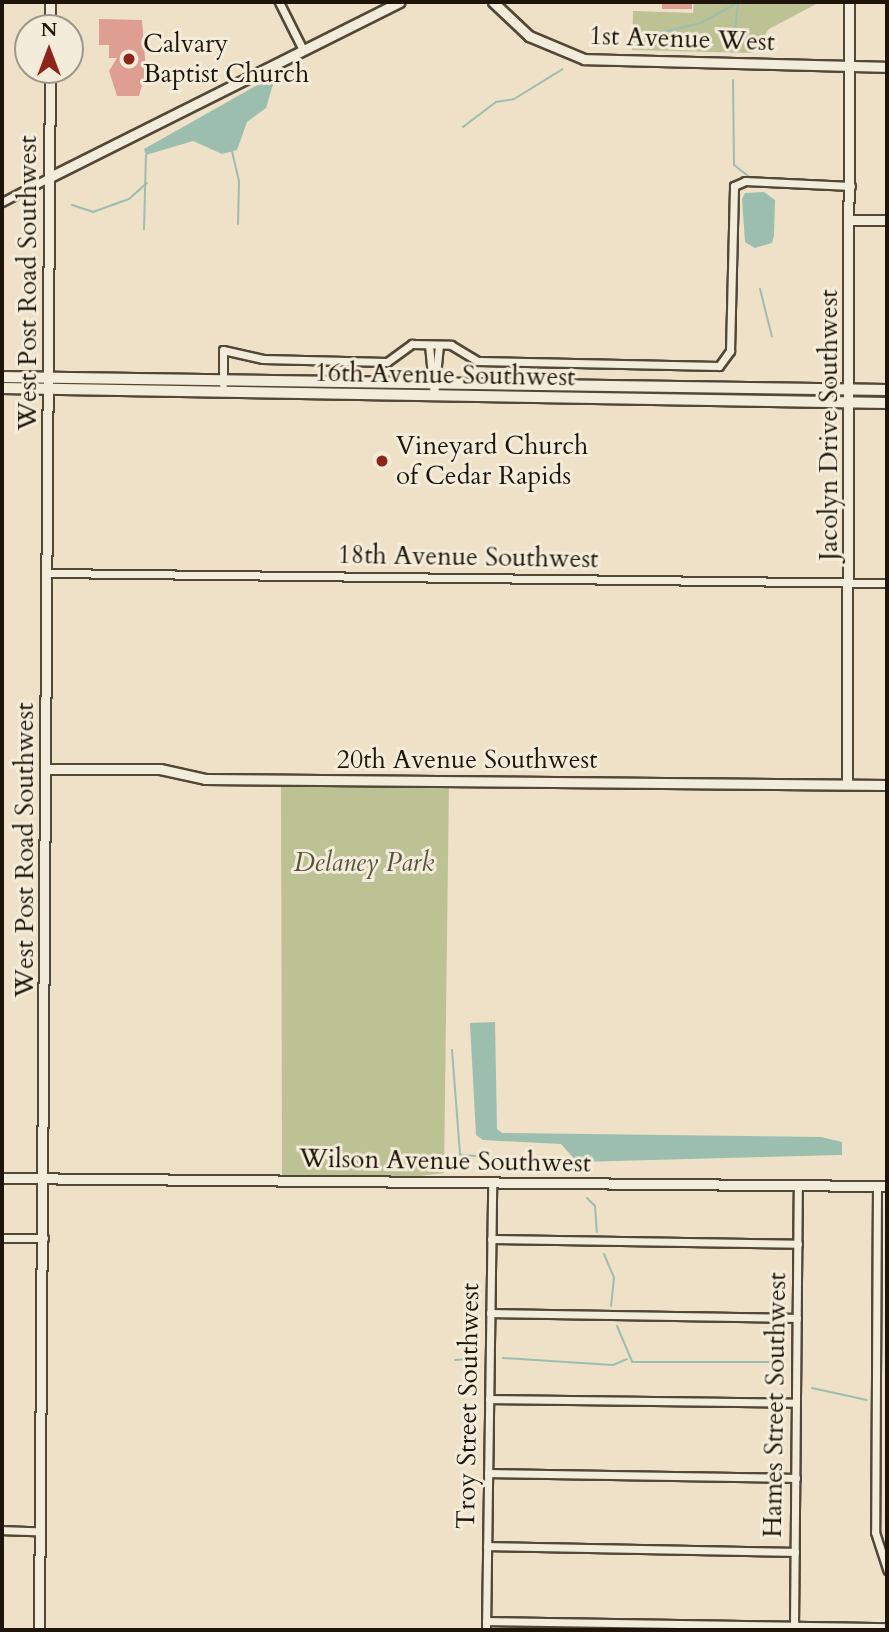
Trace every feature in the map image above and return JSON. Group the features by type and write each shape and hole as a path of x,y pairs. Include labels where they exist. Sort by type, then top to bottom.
{"main road":[{"name":"16th Avenue Southwest","path":"2,377 887,390"},
{"name":"16th Avenue Southwest","path":"2,388 887,403"}],"street":[{"path":"279,2 303,50"},
{"path":"2,202 399,2"},
{"name":"1st Avenue West","path":"493,2 529,36 584,58 887,67"},
{"name":"Jacolyn Drive Southwest","path":"847,784 852,66 849,2"},
{"name":"West Post Road Southwest","path":"39,1630 44,1238 50,84"},
{"path":"223,392 223,350 262,359 387,362 412,344 451,345 478,361 719,366 730,351 734,186 745,181 851,186"},
{"path":"851,220 887,220"},
{"path":"429,345 434,384"},
{"path":"434,396 439,345"},
{"name":"18th Avenue Southwest","path":"48,573 887,583"},
{"name":"20th Avenue Southwest","path":"47,769 160,769 205,779 887,785"},
{"name":"Wilson Avenue Southwest","path":"2,1178 882,1186"},
{"name":"Troy Street Southwest","path":"486,1630 492,1182"},
{"name":"Hames Street Southwest","path":"794,1626 799,1185"},
{"path":"882,1186 874,1532 887,1570"},
{"path":"2,1238 44,1238"},
{"path":"491,1240 798,1244"},
{"path":"490,1313 797,1318"},
{"path":"489,1399 796,1403"},
{"path":"488,1473 796,1478"},
{"path":"2,1530 39,1531"},
{"path":"487,1546 795,1552"},
{"path":"485,1621 887,1627"}],"green space":[{"path":"694,2 820,2 769,29 752,53 632,50 633,11 693,13"},
{"name":"Delaney Park","path":"281,779 449,781 444,1173 378,1181 282,1180"}],"shaded area":[{"path":"268,79 274,81 266,108 247,122 237,150 222,154 193,141 146,155 144,149"},
{"path":"764,192 775,200 774,235 772,243 755,248 745,242 742,199 745,193"},
{"path":"495,1022 497,1129 502,1133 821,1137 842,1142 842,1155 577,1162 561,1144 483,1140 476,1135 470,1023"}],"building":[{"path":"662,2 692,2 692,9 662,9"},
{"name":"Calvary Baptist Church","path":"99,19 142,20 146,71 139,96 117,96 109,71 117,58 109,58 109,45 99,45"}],"waterway":[{"path":"632,39 701,23 739,2"},
{"path":"733,48 738,4"},
{"path":"601,45 615,39"},
{"path":"463,127 496,102 514,99 563,69"},
{"path":"733,80 734,165 748,176"},
{"path":"232,151 239,181 238,224"},
{"path":"144,229 146,155"},
{"path":"72,205 93,212 129,199 147,183"},
{"path":"760,289 772,337"},
{"path":"452,1050 460,1155 545,1160 556,1168"},
{"path":"587,1198 595,1206 597,1232"},
{"path":"604,1254 614,1278 611,1306"},
{"path":"617,1326 632,1362 778,1362"},
{"path":"455,1360 479,1358"},
{"path":"503,1358 613,1365 627,1359"},
{"path":"812,1388 867,1400"}],"place":[{"name":"Calvary Baptist Church","path":"129,59"},
{"name":"Vineyard Church of Cedar Rapids","path":"382,461"}]}
